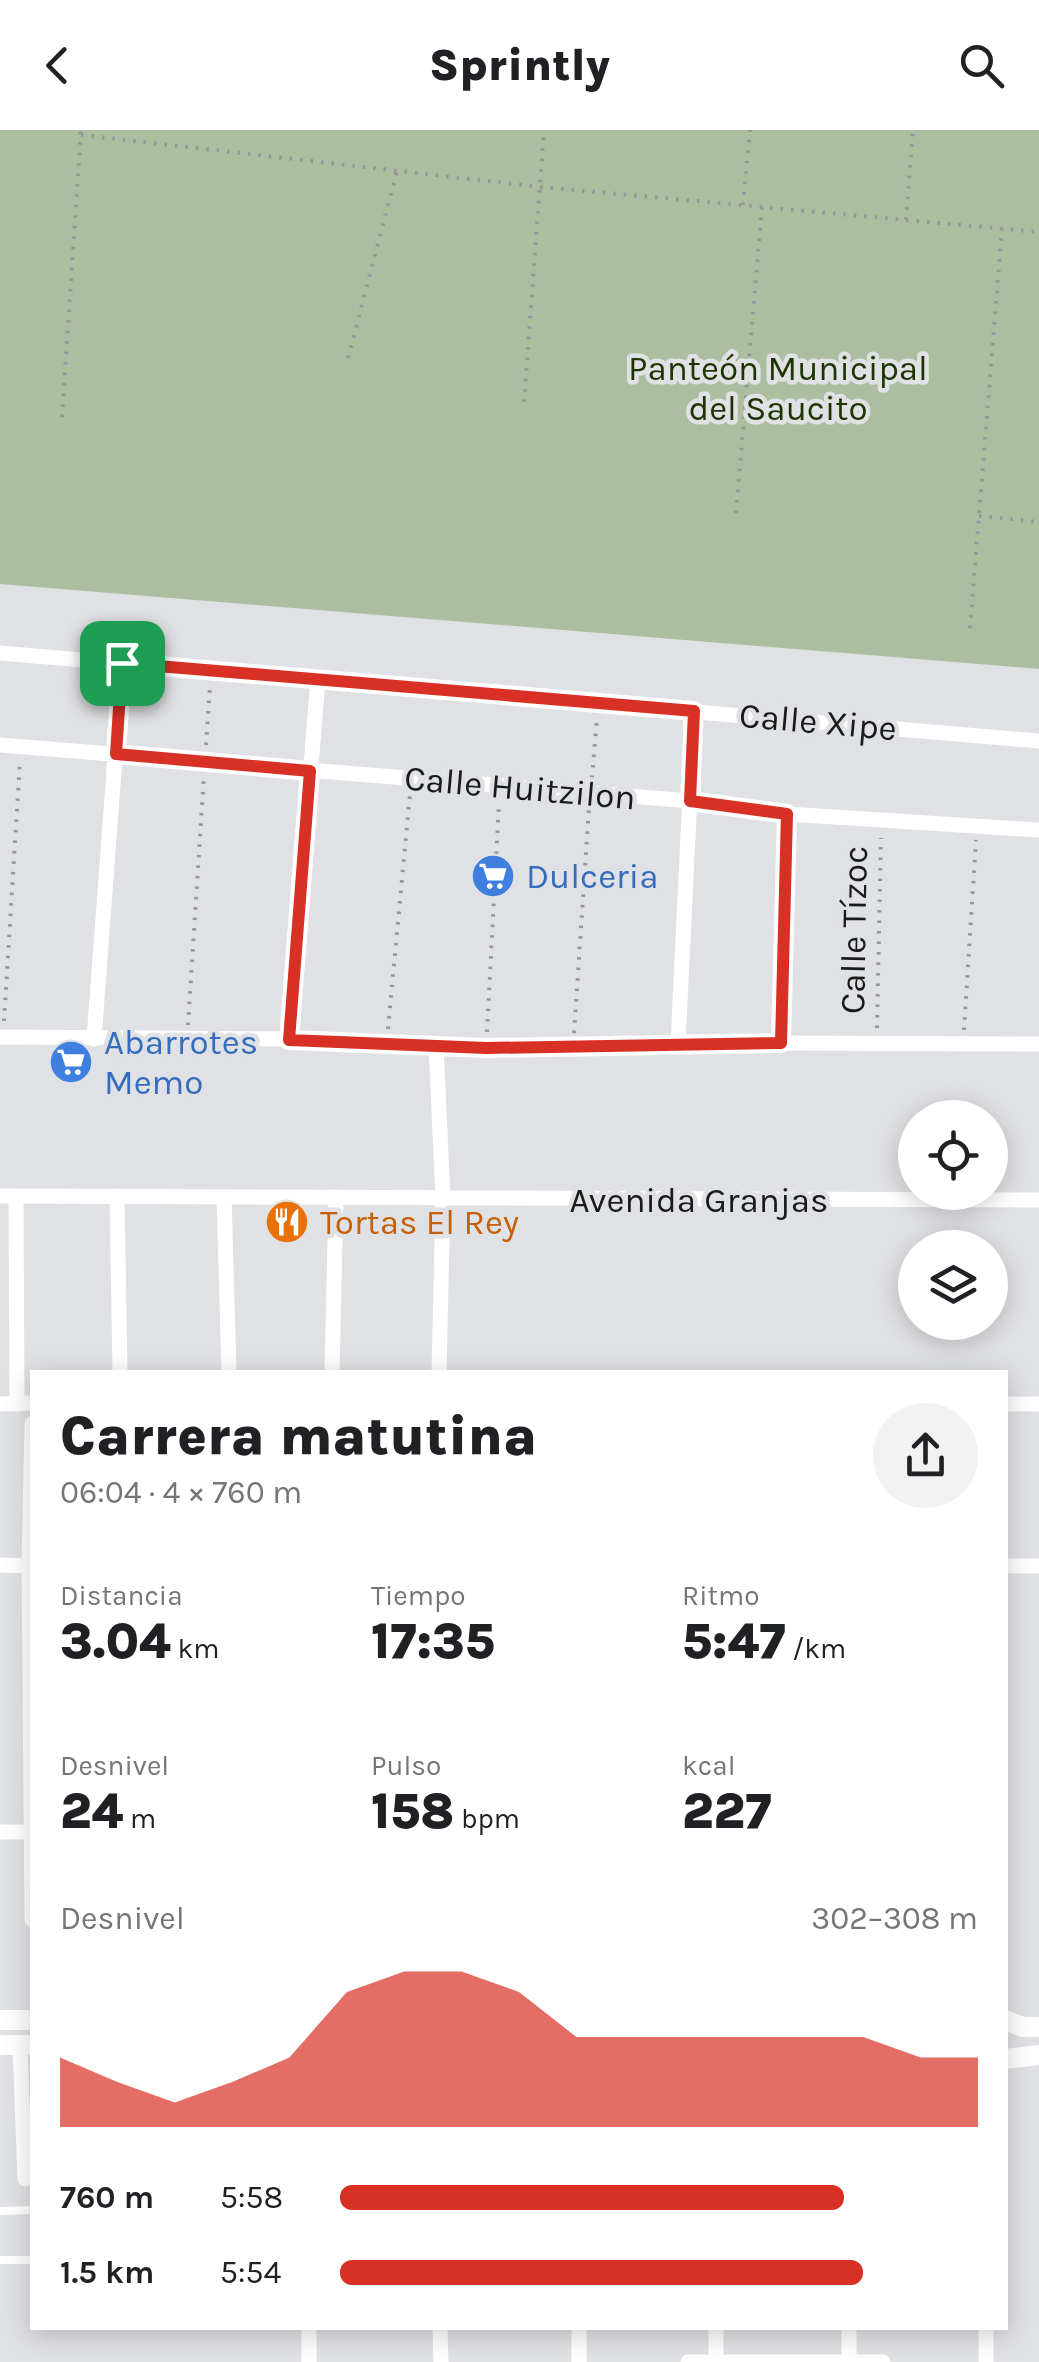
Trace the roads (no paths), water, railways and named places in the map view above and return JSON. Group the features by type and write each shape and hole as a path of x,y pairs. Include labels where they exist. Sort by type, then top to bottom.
{"street":[{"name":"Calle Xipe","path":"0,653 1039,742"},
{"path":"94,1038 122,663"},
{"path":"289,1040 318,679"},
{"path":"678,1044 694,711"},
{"name":"Calle Huitzilon","path":"0,744 690,801 787,814 1039,830"},
{"path":"1,1037 289,1040 486,1048 1039,1044"},
{"path":"436,1046 443,1199 439,1370"},
{"path":"8,1196 16,1404"},
{"name":"Avenida Granjas","path":"8,1196 1039,1200"},
{"path":"118,1196 120,1370"},
{"path":"332,1370 336,1196"},
{"path":"224,1197 229,1370"},
{"path":"1008,1404 1039,1404"},
{"path":"0,1566 30,1566"},
{"path":"1008,1566 1039,1566"},
{"path":"0,1832 30,1832"},
{"path":"0,2020 30,2020"},
{"path":"1008,2021 1023,2027 1039,2027"},
{"path":"17,2045 28,2110 26,2179"},
{"path":"1008,2059 1039,2056"},
{"path":"308,2330 309,2362"},
{"path":"440,2330 440,2362"},
{"path":"579,2330 579,2362"},
{"path":"716,2330 716,2362"},
{"path":"850,2330 850,2361"},
{"path":"986,2330 986,2362"},
{"path":"688,2362 883,2362"}],"lane":[{"path":"0,2211 30,2210"},
{"path":"0,2260 30,2260"}],"place":[{"name":"Dulceria","path":"493,876"},
{"name":"Abarrotes Memo","path":"71,1062"},
{"name":"Tortas El Rey","path":"287,1222"}],"park label":[{"name":"Panteón Municipal del Saucito","path":"778,388"}]}
